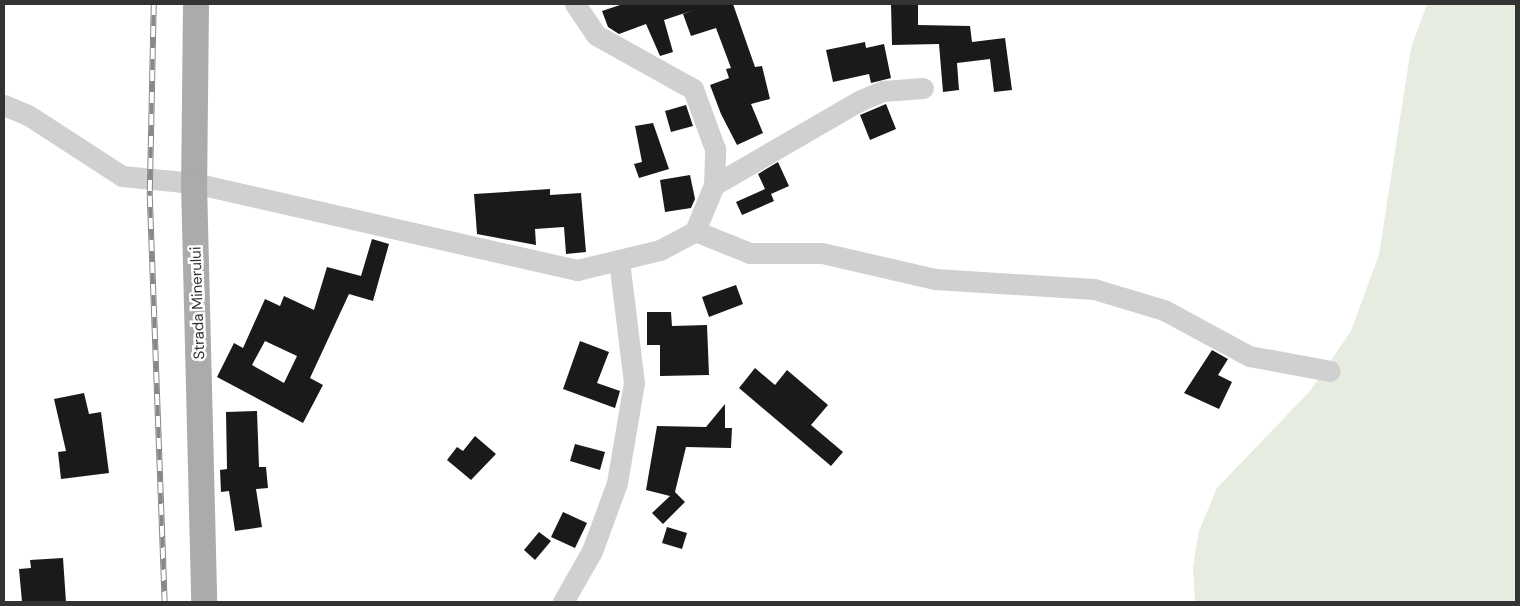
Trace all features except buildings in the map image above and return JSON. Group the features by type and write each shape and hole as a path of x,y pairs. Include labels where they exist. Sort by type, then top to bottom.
{"main road":[{"name":"Strada Minerului","path":"196,4 194,183 204,602"}],"street":[{"path":"4,105 28,115 122,176 194,183 577,270 660,250 695,230 714,185 715,149 693,89 596,35 575,4"},
{"path":"714,185 859,101 883,91 923,88"},
{"path":"695,230 750,253 822,253 934,279 1094,288 1164,310 1248,356 1330,371"},
{"path":"563,602 592,551 617,483 634,383 619,260"}],"shaded area":[{"path":"1427,4 1516,4 1516,602 1195,602 1193,567 1199,531 1217,488 1310,391 1351,331 1379,255 1411,48"}],"railway":[{"path":"154,4 150,196 165,602"}]}
